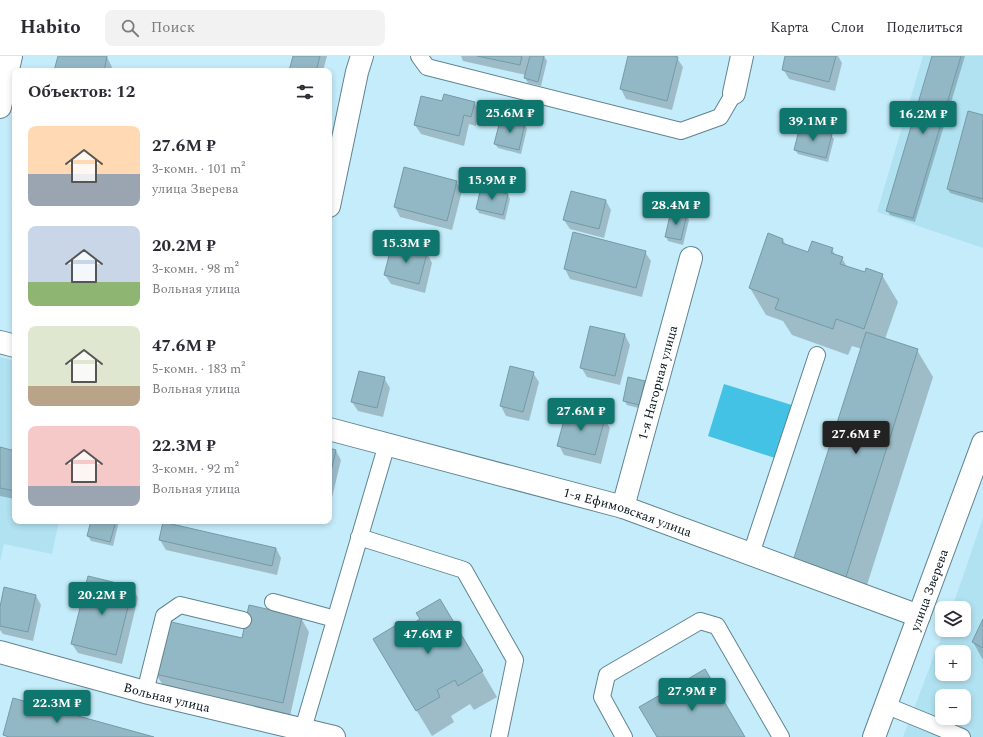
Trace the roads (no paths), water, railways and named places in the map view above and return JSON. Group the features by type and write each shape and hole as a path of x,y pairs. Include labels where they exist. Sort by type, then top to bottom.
{"street":[{"path":"0,107 11,56"},
{"path":"332,192 357,72 362,56"},
{"path":"734,93 742,56"},
{"name":"1-я Нагорная улица","path":"623,507 691,258"},
{"path":"0,342 12,345"},
{"name":"1-я Ефимовская улица","path":"332,430 623,507 919,616"},
{"name":"улица Зверева","path":"874,737 983,443"},
{"name":"Вольная улица","path":"0,652 144,692 334,737"}],"lane":[{"path":"418,56 427,67 681,131 720,117 734,93"},
{"path":"751,554 817,356"},
{"path":"303,729 387,444"},
{"path":"359,537 464,570 515,660 499,737"},
{"path":"273,602 335,620"},
{"path":"144,692 164,616 180,606 243,620"},
{"path":"624,737 602,697 607,675 700,621 718,626 781,737"},
{"path":"885,705 962,737"}]}
